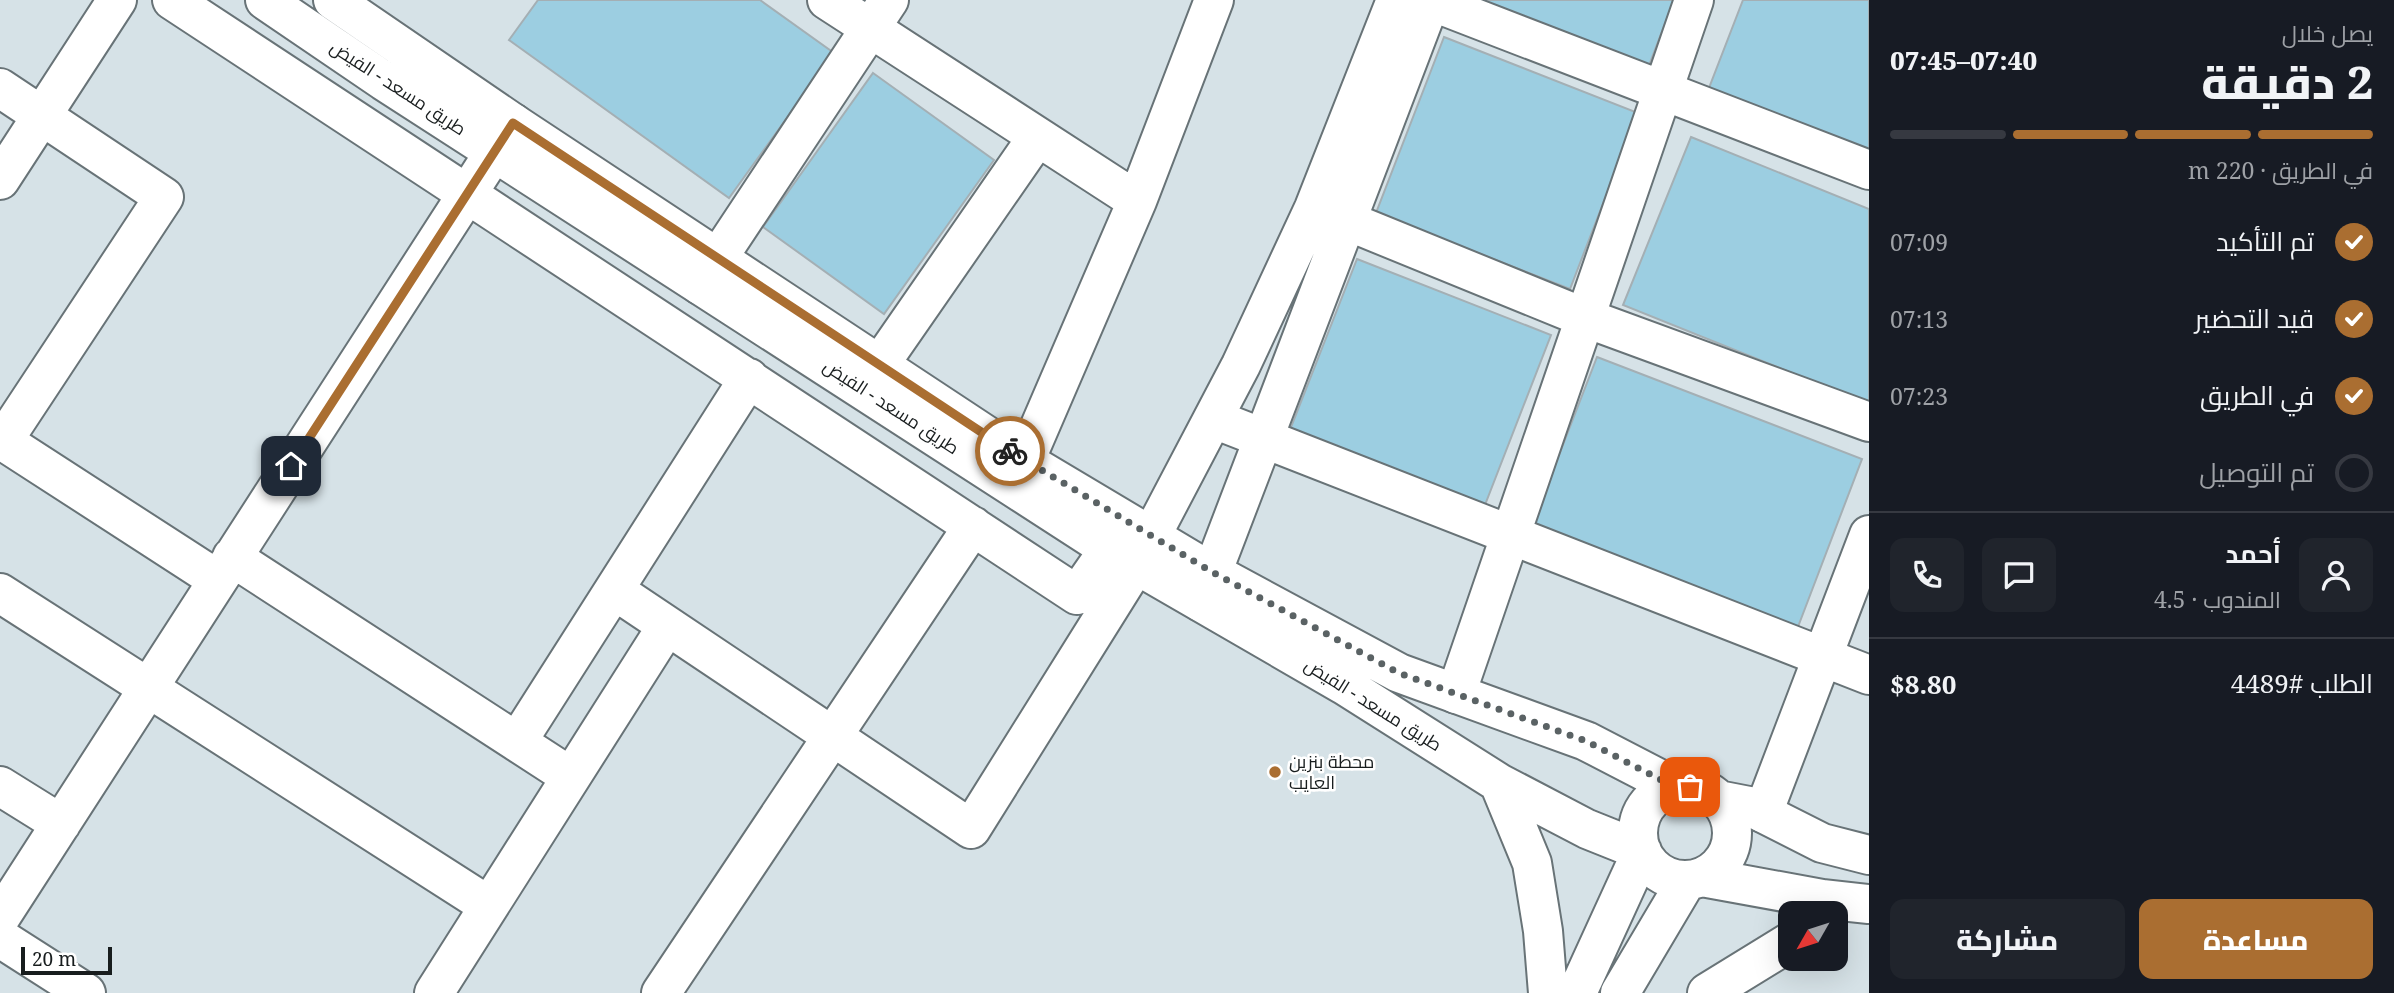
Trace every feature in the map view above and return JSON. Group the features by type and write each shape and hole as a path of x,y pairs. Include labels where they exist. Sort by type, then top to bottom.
{"street":[{"path":"0,180 117,0"},
{"path":"172,0 1077,595 1132,550"},
{"name":"طريق مسعد - الفيض","path":"265,0 384,81 504,136"},
{"path":"827,0 879,14 1036,139 1137,201"},
{"path":"1025,461 1137,201 1214,0"},
{"path":"614,590 971,829 1132,550 1214,419 1330,214 1421,0 1869,170"},
{"path":"1456,694 1583,317 1694,0"},
{"name":"طريق مسعد - الفيض","path":"338,2 504,136 1132,550 1206,587 1399,673 1586,741 1675,787 1698,789 1718,800 1749,806 1822,843 1869,855"},
{"path":"709,270 879,14"},
{"path":"0,88 164,197 2,440 225,569 517,742 571,777"},
{"path":"0,918 504,136"},
{"path":"880,364 1036,139"},
{"path":"1330,214 1583,317 1869,422"},
{"path":"1206,587 1264,438 1330,214"},
{"name":"طريق مسعد - الفيض","path":"709,270 880,364 1025,461 1132,550"},
{"path":"517,742 749,378"},
{"path":"1214,419 1869,675"},
{"path":"661,993 973,526"},
{"path":"1763,813 1869,535"},
{"name":"طريق مسعد - الفيض","path":"1206,587 1344,685 1499,783 1587,829 1642,851 1657,872 1671,879 1694,879 1856,908"},
{"path":"0,593 489,905"},
{"path":"434,993 667,626"},
{"path":"1499,783 1532,863 1543,931 1548,993"},
{"path":"0,786 61,824"},
{"path":"1577,993 1642,851 1637,831 1641,816 1649,803 1661,793 1675,787"},
{"path":"1620,993 1694,879 1720,863 1731,843 1729,820 1718,800"},
{"path":"0,938 86,993"},
{"path":"1707,993 1778,949"}],"building":[{"path":"538,0 760,0 834,53 729,198 509,40"},
{"path":"1475,0 1674,0 1648,68"},
{"path":"1743,0 1869,0 1869,150 1709,88"},
{"path":"1444,37 1638,113 1570,289 1376,213"},
{"path":"873,73 994,160 884,314 763,227"},
{"path":"1691,137 1869,209 1869,404 1623,305"},
{"path":"1357,259 1551,335 1483,510 1288,435"},
{"path":"1597,357 1862,459 1796,632 1530,530"}],"way so far":[{"path":"1010,451 1212,572 1399,673 1586,741 1675,787 1690,787"}],"place":[{"name":"محطة بنزين العايب","path":"1275,772"}],"route":[{"path":"291,466 513,123 1010,451"}]}
